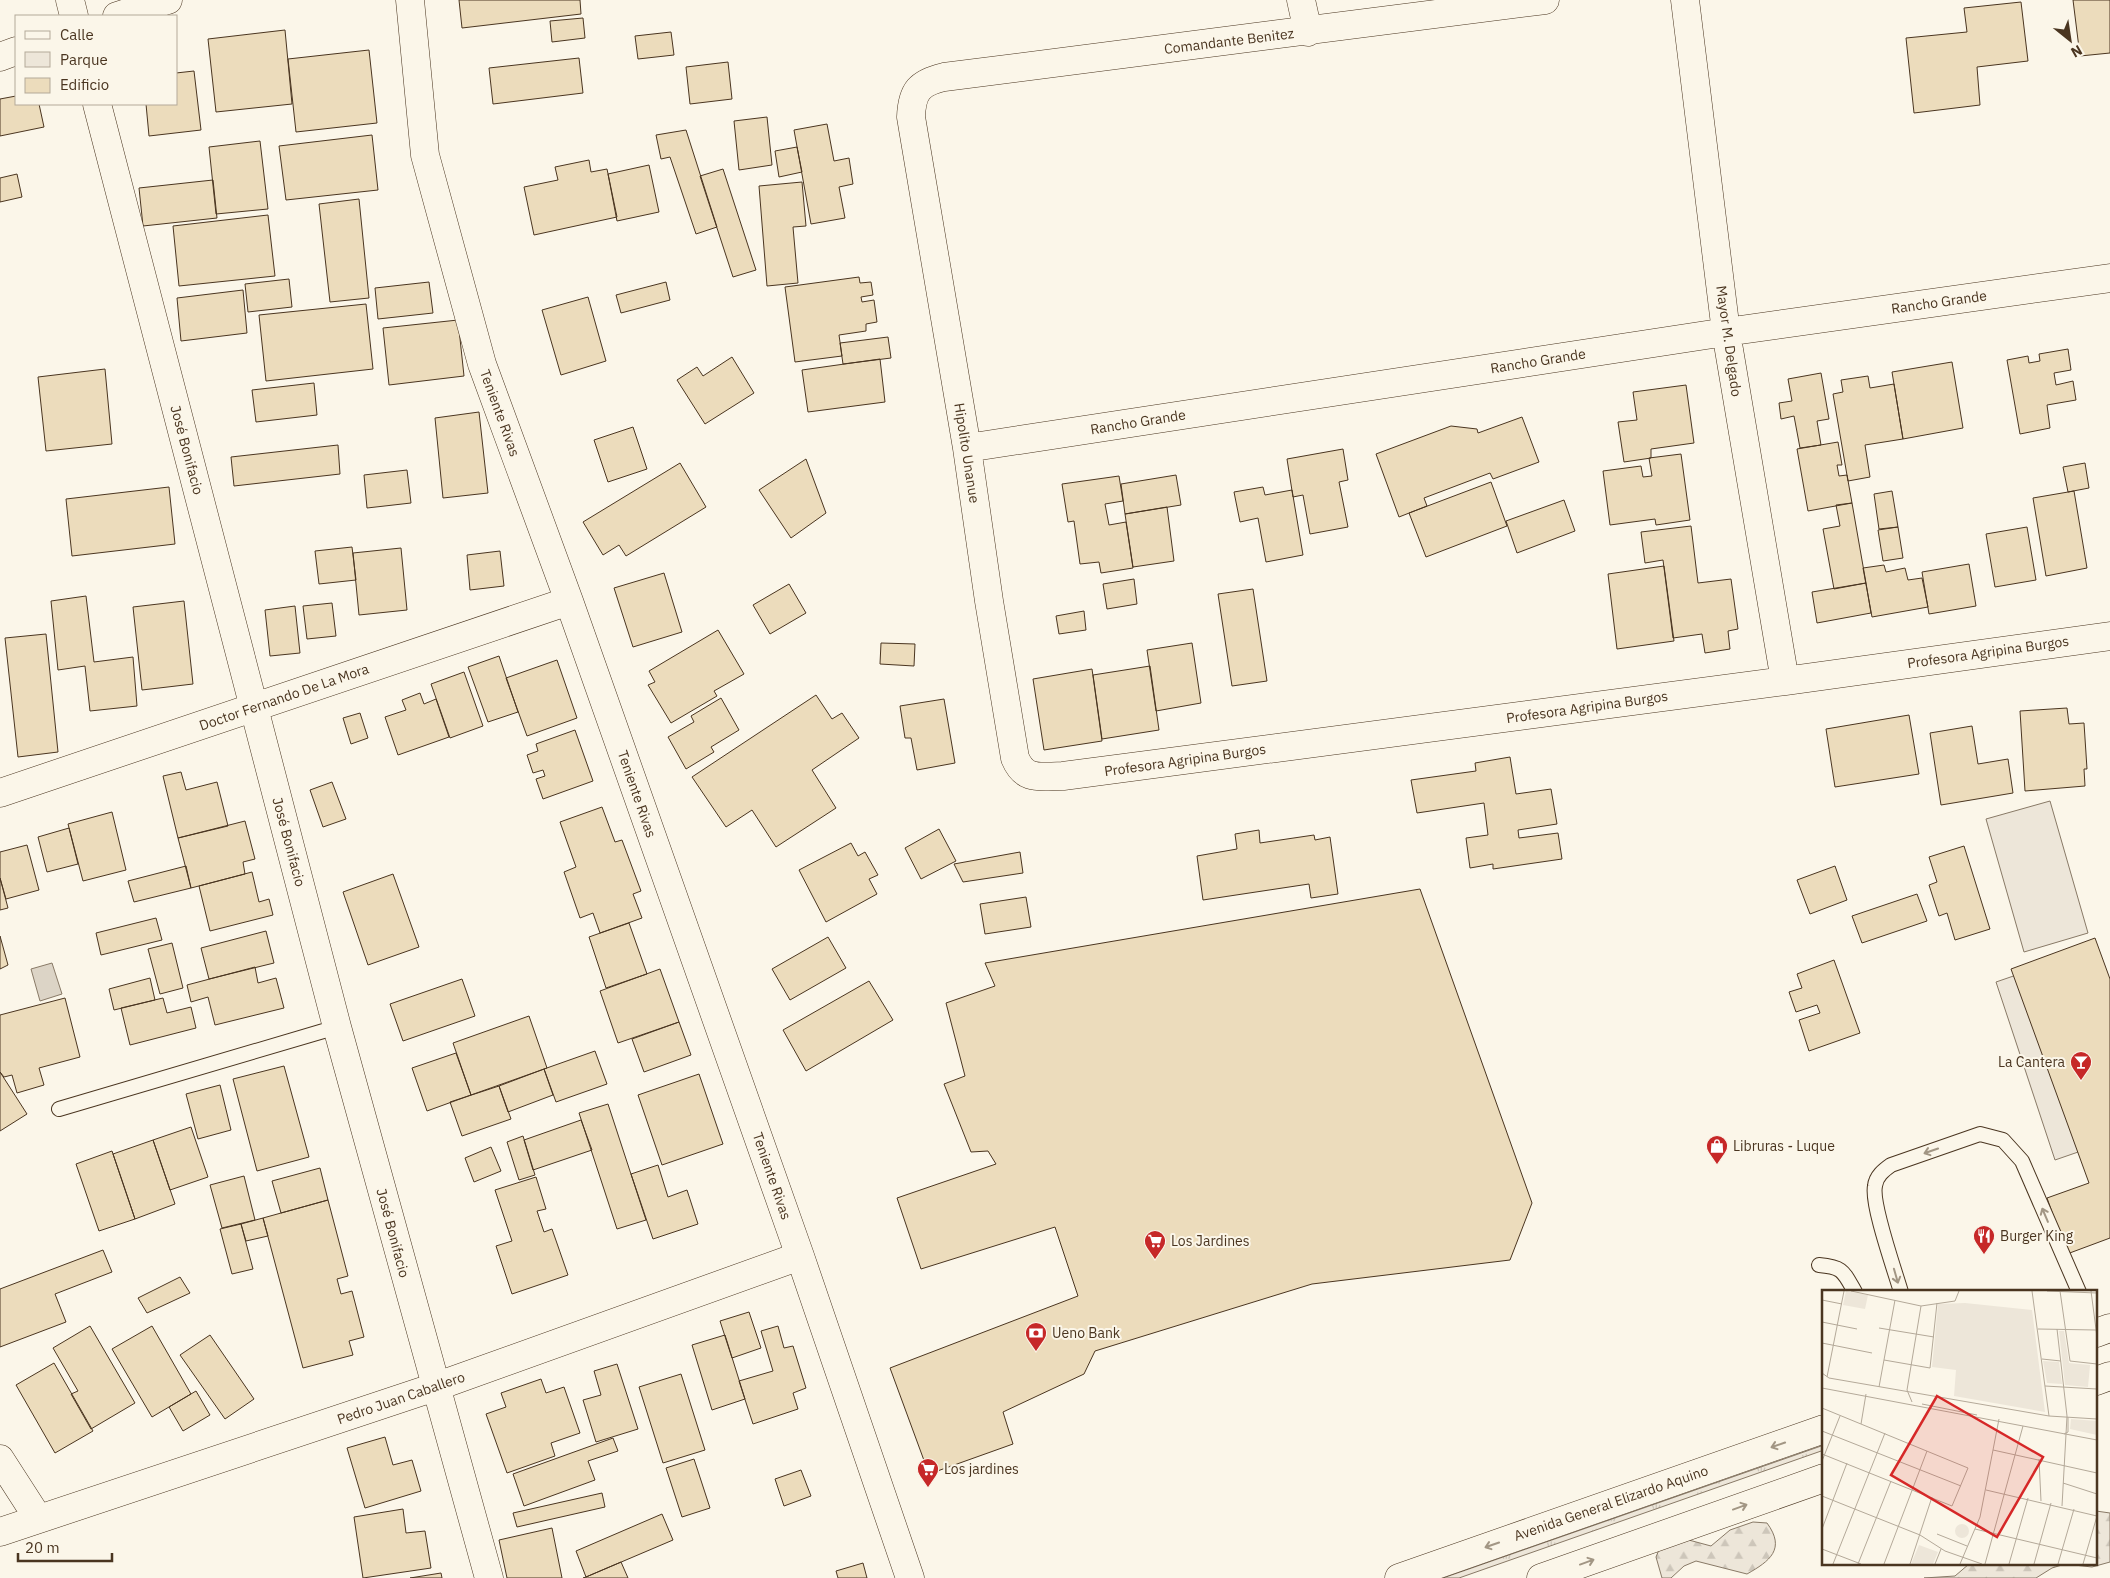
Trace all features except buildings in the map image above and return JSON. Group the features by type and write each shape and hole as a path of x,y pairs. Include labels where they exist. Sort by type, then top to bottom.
{"street":[{"path":"70,0 74,15"},
{"path":"121,15 168,0"},
{"name":"Teniente Rivas","path":"410,0 425,155 482,364 569,602 800,1256 910,1578"},
{"path":"1301,0 1308,32"},
{"name":"Comandante Benitez","path":"916,91 929,80 944,77 1308,32 1545,0"},
{"name":"Mayor M. Delgado","path":"1685,0 1726,332 1785,681"},
{"path":"0,57 15,51"},
{"name":"Hipolito Unanue","path":"916,91 910,117 967,448 989,601 1015,758 1019,769 1028,776 1063,776"},
{"name":"José Bonifacio","path":"97,105 337,1027 489,1578"},
{"name":"Rancho Grande","path":"967,448 1726,332 2110,278"},
{"name":"Doctor Fernando De La Mora","path":"0,793 569,602"},
{"name":"Profesora Agripina Burgos","path":"1063,776 1785,681 2110,636"},
{"name":"Pedro Juan Caballero","path":"0,1532 436,1387 800,1256"},
{"path":"2098,1332 2110,1328"},
{"path":"2098,1380 2110,1376"},
{"name":"Avenida General Elizardo Aquino","path":"1399,1578 1822,1430"},
{"path":"0,1458 38,1518"},
{"path":"1541,1578 1822,1479"}],"lane":[{"path":"59,1109 337,1027"},
{"path":"1900,1290 1876,1206 1875,1186 1882,1172 1891,1165 1980,1134 2002,1140 2022,1161 2077,1290"},
{"path":"1818,1265 1835,1266 1845,1273 1854,1290"}],"green space":[{"path":"2050,801 2088,933 2024,952 1986,819"},
{"name":"La Cantera","path":"2092,949 2110,1141 2055,1160 1996,982"},
{"path":"1822,1446 1822,1451 1459,1578 1443,1578"},
{"path":"2098,1511 2110,1513 2110,1562 2098,1565"},
{"path":"1753,1522 1767,1523 1773,1532 1775,1547 1768,1559 1747,1574 1696,1561 1684,1566 1671,1578 1662,1578 1656,1557 1661,1545 1685,1539 1711,1546 1730,1530"},
{"path":"1967,1566 2058,1566 2036,1578 1924,1578 1955,1576"}],"shaded area":[{"path":"52,963 62,994 40,1001 31,969"}],"place":[{"name":"La Cantera","path":"2081,1081"},
{"name":"Libruras - Luque","path":"1717,1165"},
{"name":"Burger King","path":"1984,1255"},
{"name":"Los Jardines","path":"1155,1260"},
{"name":"Ueno Bank","path":"1036,1352"},
{"name":"Los jardines","path":"928,1488"}]}
